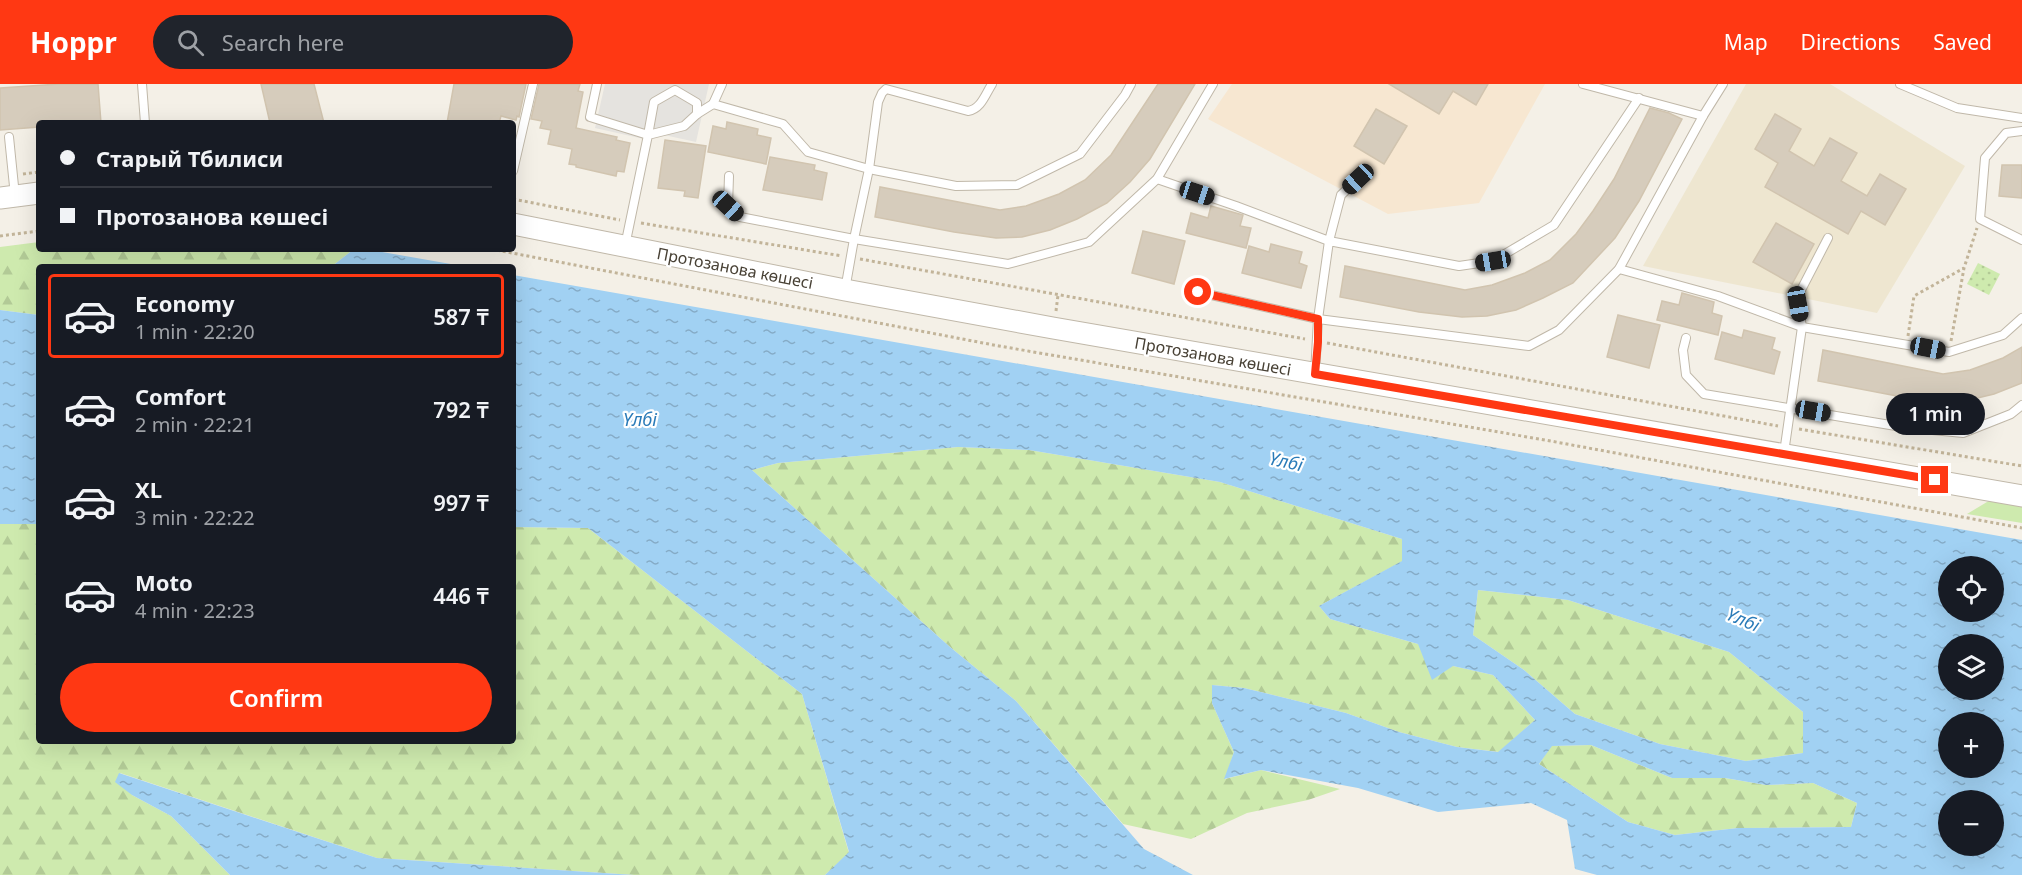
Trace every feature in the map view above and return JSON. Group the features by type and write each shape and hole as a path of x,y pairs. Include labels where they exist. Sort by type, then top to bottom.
{"street":[{"path":"8,197 36,194"},
{"name":"Протозанова көшесі","path":"516,225 845,290 2022,496"}],"lane":[{"path":"142,84 146,120"},
{"path":"516,158 533,84"},
{"path":"597,84 590,117 648,135 684,126 697,114 713,105 723,84"},
{"path":"845,290 869,169 878,102 882,93 886,88 968,111 980,106 992,84"},
{"path":"713,105 783,124 808,152 869,169 956,186 1017,185 1080,154 1131,84"},
{"path":"729,176 728,206 740,217 854,239 1008,264 1089,242 1157,179 1213,84"},
{"path":"1583,84 1703,116"},
{"path":"1198,292 1318,319 1529,346 1559,330 1619,269 1723,84"},
{"path":"1900,84 1957,108 2022,118"},
{"path":"625,246 654,102 675,90 697,103 697,114"},
{"path":"1157,179 1329,241 1459,266 1493,261 1554,225 1639,98"},
{"path":"2022,131 2006,133 1985,158 1980,219 2022,240"},
{"path":"8,197 9,137"},
{"path":"1315,374 1318,319 1329,241 1341,195 1358,179"},
{"path":"1784,453 1802,327 1798,304 1800,292 1828,238"},
{"path":"1619,269 1718,296 1802,327 1949,352 2003,335 2022,318"},
{"path":"1686,338 1683,350 1686,375 1704,394 1791,407 1902,428 1962,433 2011,414 2022,405"}],"path":[{"path":"516,200 1788,428 2022,466"},
{"path":"1949,352 1964,268 1980,219"},
{"path":"0,236 36,231"},
{"path":"508,252 1030,352 1545,440 2022,528"},
{"path":"1907,344 1914,297 1964,268"}],"shaded area":[{"path":"605,84 709,84 696,142 646,131 644,139 595,128"},
{"path":"1232,84 1545,84 1479,203 1388,214 1208,119"},
{"path":"1746,84 1830,84 1965,166 1877,313 1643,266"}],"green space":[{"path":"36,242 36,252 350,252 335,264 36,264 36,315 0,310 0,247"},
{"path":"1978,263 2000,274 1989,295 1967,284"},
{"path":"958,447 1029,450 1220,482 1402,539 1403,561 1319,606 1330,619 1418,644 1453,666 1493,675 1535,720 1499,752 1457,747 1399,732 1346,713 1244,688 1212,685 1212,703 1234,752 1225,779 1261,770 1340,789 1308,800 1247,813 1191,839 1123,824 1016,701 950,647 752,470 778,463"},
{"path":"1992,499 2022,505 2022,523 1967,514"},
{"path":"0,524 36,524 36,744 516,744 516,527 588,528 802,694 849,853 825,875 634,875 377,858 120,773 132,795 171,816 230,875 0,875"},
{"path":"1478,590 1568,600 1729,652 1803,712 1803,753 1746,761 1660,744 1575,714 1524,670 1473,635"},
{"path":"1591,745 1672,778 1725,778 1766,785 1813,783 1857,803 1851,827 1738,828 1675,835 1628,822 1539,764 1551,746"}],"water":[{"path":"350,252 382,252 451,264 335,264"},
{"name":"Үлбі","path":"516,276 2022,540 2022,875 1597,875 1575,869 1567,820 1531,803 1438,812 1358,788 1261,770 1224,779 1234,752 1212,703 1212,685 1244,688 1346,713 1399,732 1457,747 1498,752 1535,720 1493,675 1453,666 1432,680 1418,644 1330,619 1319,606 1402,561 1402,539 1220,482 1029,450 958,447 778,463 752,470 950,647 1016,701 1144,849 1193,875 825,875 849,852 802,694 588,528 516,527","holes":["1478,590 1568,600 1729,652 1803,712 1803,753 1746,761 1660,744 1575,714 1524,670 1473,635","1591,745 1672,778 1725,778 1766,785 1813,783 1857,803 1851,827 1738,828 1675,835 1628,822 1539,764 1552,746"]},
{"path":"0,310 36,315 36,524 0,524"},
{"path":"119,773 377,858 634,875 230,875 171,816 132,795 115,782"}],"building":[{"path":"98,84 101,120 36,120 36,127 0,130 0,88"},
{"path":"261,84 314,84 323,120 269,120"},
{"path":"454,84 526,84 519,117 517,116 516,120 501,116 500,120 448,120"},
{"path":"539,84 580,84 578,91 583,92 576,128 617,137 616,140 630,143 624,172 617,171 616,176 576,167 576,165 569,164 572,149 548,144 551,130 540,128 542,121 531,119"},
{"path":"1158,84 1195,84 1150,159 1130,182 1107,203 1077,219 1050,230 1022,237 996,238 875,217 880,187 1000,210 1026,206 1059,194 1085,180 1111,155"},
{"path":"1389,84 1488,84 1476,105 1453,91 1439,114"},
{"path":"1650,108 1682,119 1639,201 1615,238 1573,283 1516,310 1487,316 1462,317 1419,312 1340,297 1345,266 1465,290 1492,285 1525,273 1550,260 1576,234 1593,211 1614,179"},
{"path":"1376,109 1407,126 1384,164 1354,146"},
{"path":"1775,114 1801,129 1789,151 1814,166 1830,138 1857,153 1841,181 1867,196 1880,174 1906,189 1885,225 1861,211 1848,234 1765,187 1778,163 1755,149"},
{"path":"727,122 758,129 757,135 771,138 766,164 708,152 713,126 726,129"},
{"path":"665,140 706,146 698,198 684,196 685,191 658,188"},
{"path":"770,157 815,165 814,170 827,173 822,200 763,190"},
{"path":"2002,165 2022,165 2022,198 1999,196"},
{"path":"1211,206 1243,215 1240,226 1251,228 1246,248 1186,233 1191,213 1208,218"},
{"path":"1776,223 1814,244 1792,284 1753,262"},
{"path":"1143,231 1185,241 1174,284 1132,273"},
{"path":"1271,244 1302,252 1299,263 1307,266 1301,288 1242,273 1249,246 1269,252"},
{"path":"1682,293 1714,302 1712,313 1722,316 1718,335 1657,320 1662,301 1679,305"},
{"path":"1618,315 1660,325 1649,368 1607,357"},
{"path":"1744,330 1775,338 1772,349 1780,352 1774,374 1715,359 1722,332 1742,338"},
{"path":"2022,347 2022,383 1994,394 1965,401 1939,402 1818,381 1823,350 1943,374 1970,370 2003,358"}],"route":[{"path":"1198,292 1318,319 1315,374 1935,480"}]}
